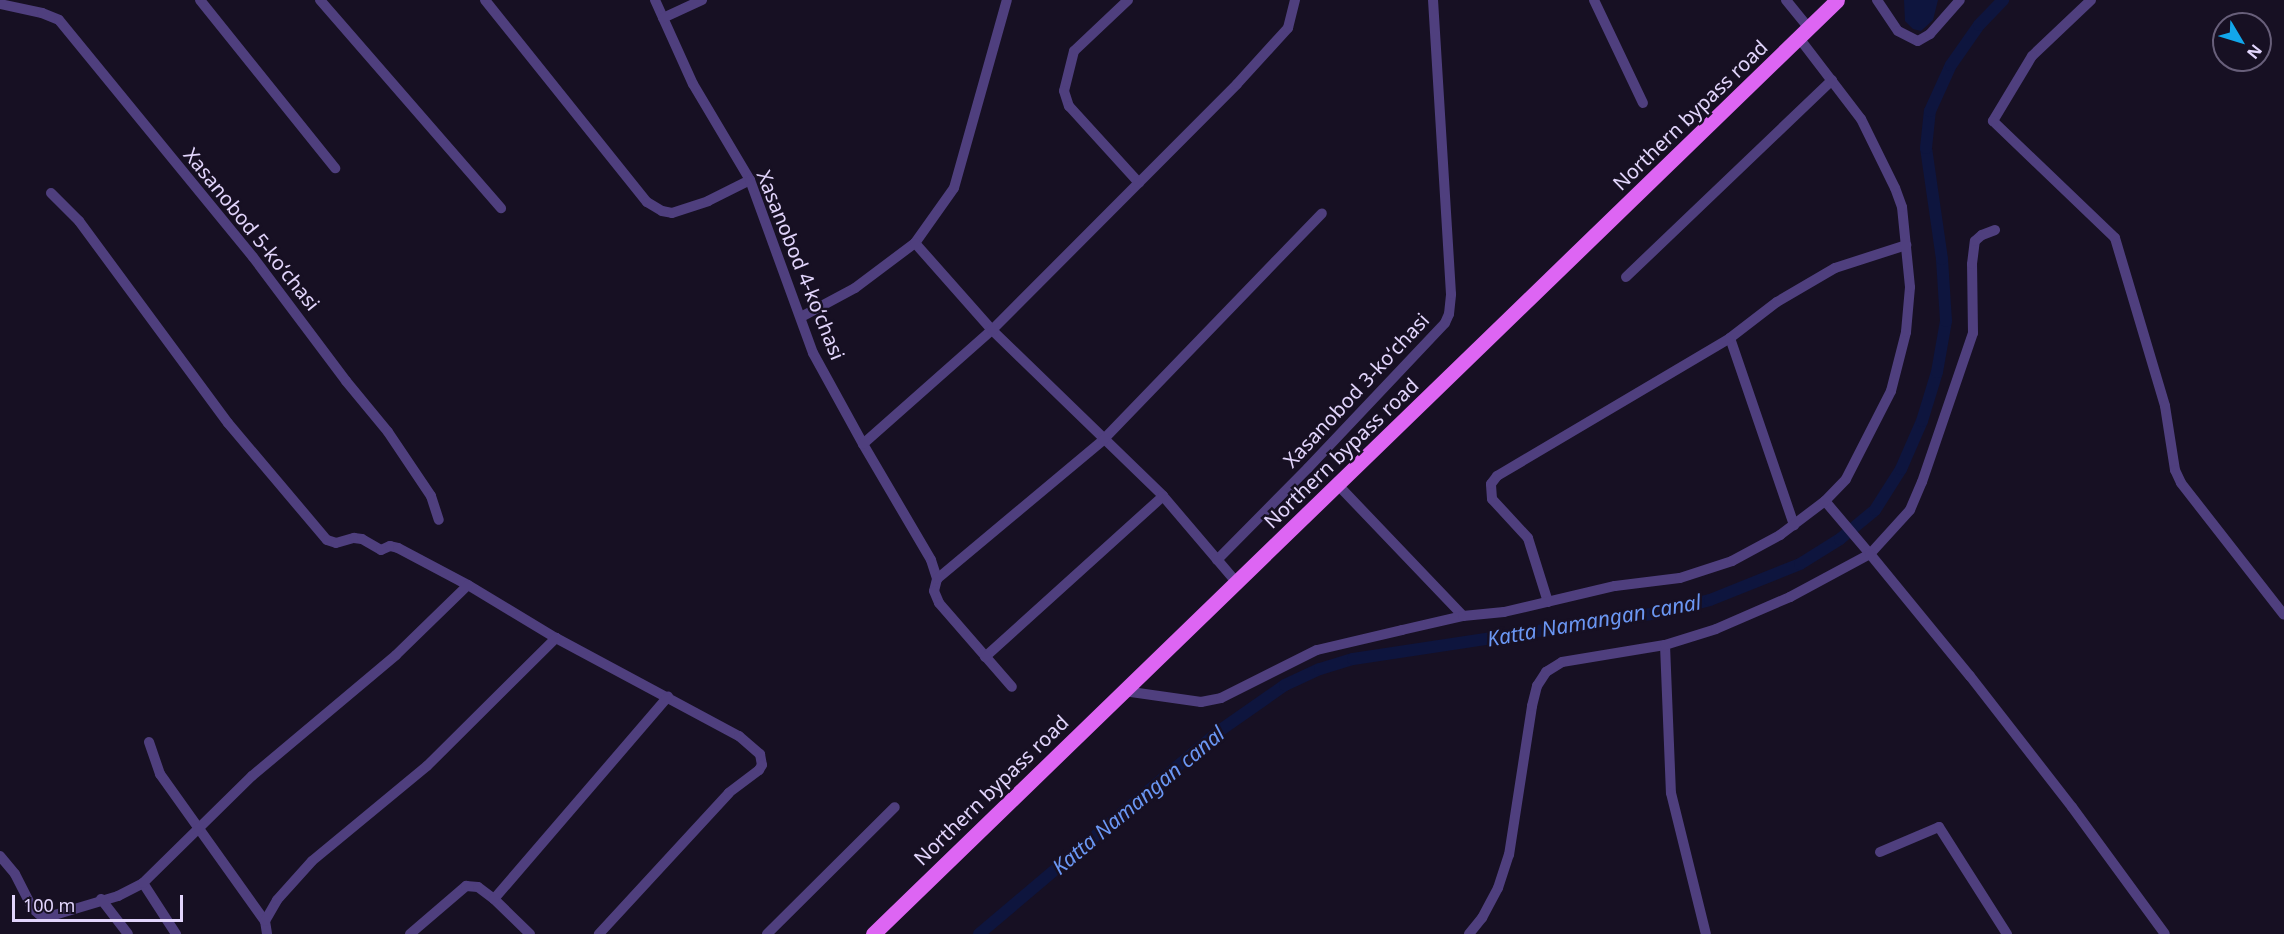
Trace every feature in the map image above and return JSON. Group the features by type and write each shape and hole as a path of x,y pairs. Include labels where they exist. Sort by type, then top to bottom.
{"main road":[{"name":"Northern bypass road","path":"873,934 1837,0"}],"street":[{"path":"200,0 335,168"},
{"path":"320,0 501,208"},
{"path":"485,0 647,202 672,213 708,201 750,180"},
{"name":"Xasanobod 4-koʻchasi","path":"655,0 693,84 750,180 813,352 863,444 931,560 937,579 934,591 939,603 1012,687"},
{"path":"663,18 702,0"},
{"path":"801,317 855,288 915,243 954,188 1007,0"},
{"path":"1128,0 1074,51 1064,92 1069,106 1139,183"},
{"path":"863,444 992,330 1139,183 1277,41 1288,28 1295,0"},
{"name":"Xasanobod 3-koʻchasi","path":"1217,560 1445,323 1449,314 1451,294 1433,0"},
{"path":"1594,0 1643,103"},
{"path":"1124,691 1201,702 1221,698 1317,651 1463,616 1504,612 1615,586 1680,579 1732,561 1780,536 1828,504 1846,479 1891,391 1905,332 1910,287 1902,207 1895,188 1861,119 1832,80 1786,0"},
{"path":"1877,0 1898,31 1918,41 1930,34 1960,0"},
{"path":"2091,0 2032,57 1993,121 2115,238 2165,406 2175,470 2181,483 2284,615"},
{"name":"Xasanobod 5-koʻchasi","path":"0,4 42,13 59,20 253,257 346,381 388,432 431,496 439,520"},
{"path":"1626,277 1832,80"},
{"path":"51,193 79,221 228,423 327,540 336,543 354,538 362,539 381,550 390,546 399,548 468,585 556,638 739,736 760,754 762,765 759,770 729,793 599,934"},
{"path":"937,579 1102,440 1322,213"},
{"path":"1469,934 1482,918 1498,888 1509,855 1532,706 1537,686 1546,672 1562,662 1665,645 1716,629 1790,597 1870,554 1910,510 1922,482 1973,333 1972,264 1975,241 1982,235 1995,230"},
{"path":"915,243 992,330 1102,440 1163,496 1237,583"},
{"path":"1548,602 1528,538 1492,499 1491,484 1504,470 1730,338 1777,302 1834,268 1906,245"},
{"path":"1730,338 1794,525"},
{"path":"1338,484 1463,616"},
{"path":"985,657 1163,496"},
{"path":"1828,504 1970,676 2072,807 2165,934"},
{"path":"0,856 15,874 33,909 39,914 51,916 101,899 118,896 143,883 252,776 396,655 468,585"},
{"path":"265,921 277,900 312,861 427,766 556,638"},
{"path":"1665,645 1671,793 1706,934"},
{"path":"494,899 668,697"},
{"path":"149,742 160,774 265,921 267,934"},
{"path":"767,934 895,807"},
{"path":"1880,852 1939,827 2007,934"},
{"path":"143,883 176,934"},
{"path":"410,934 466,886 478,887 494,899 530,934"},
{"path":"101,899 128,934"}],"shaded area":[{"path":"1904,0 1938,0 1933,20 1921,31 1913,29 1905,21"}],"waterway":[{"name":"Katta Namangan canal","path":"979,934 1222,729 1285,685 1320,669 1353,659 1662,612 1710,600 1800,564 1840,539 1875,510 1901,469 1922,421 1937,372 1946,321 1942,259 1926,148 1930,111 1951,65 1979,25 2003,0"}]}
